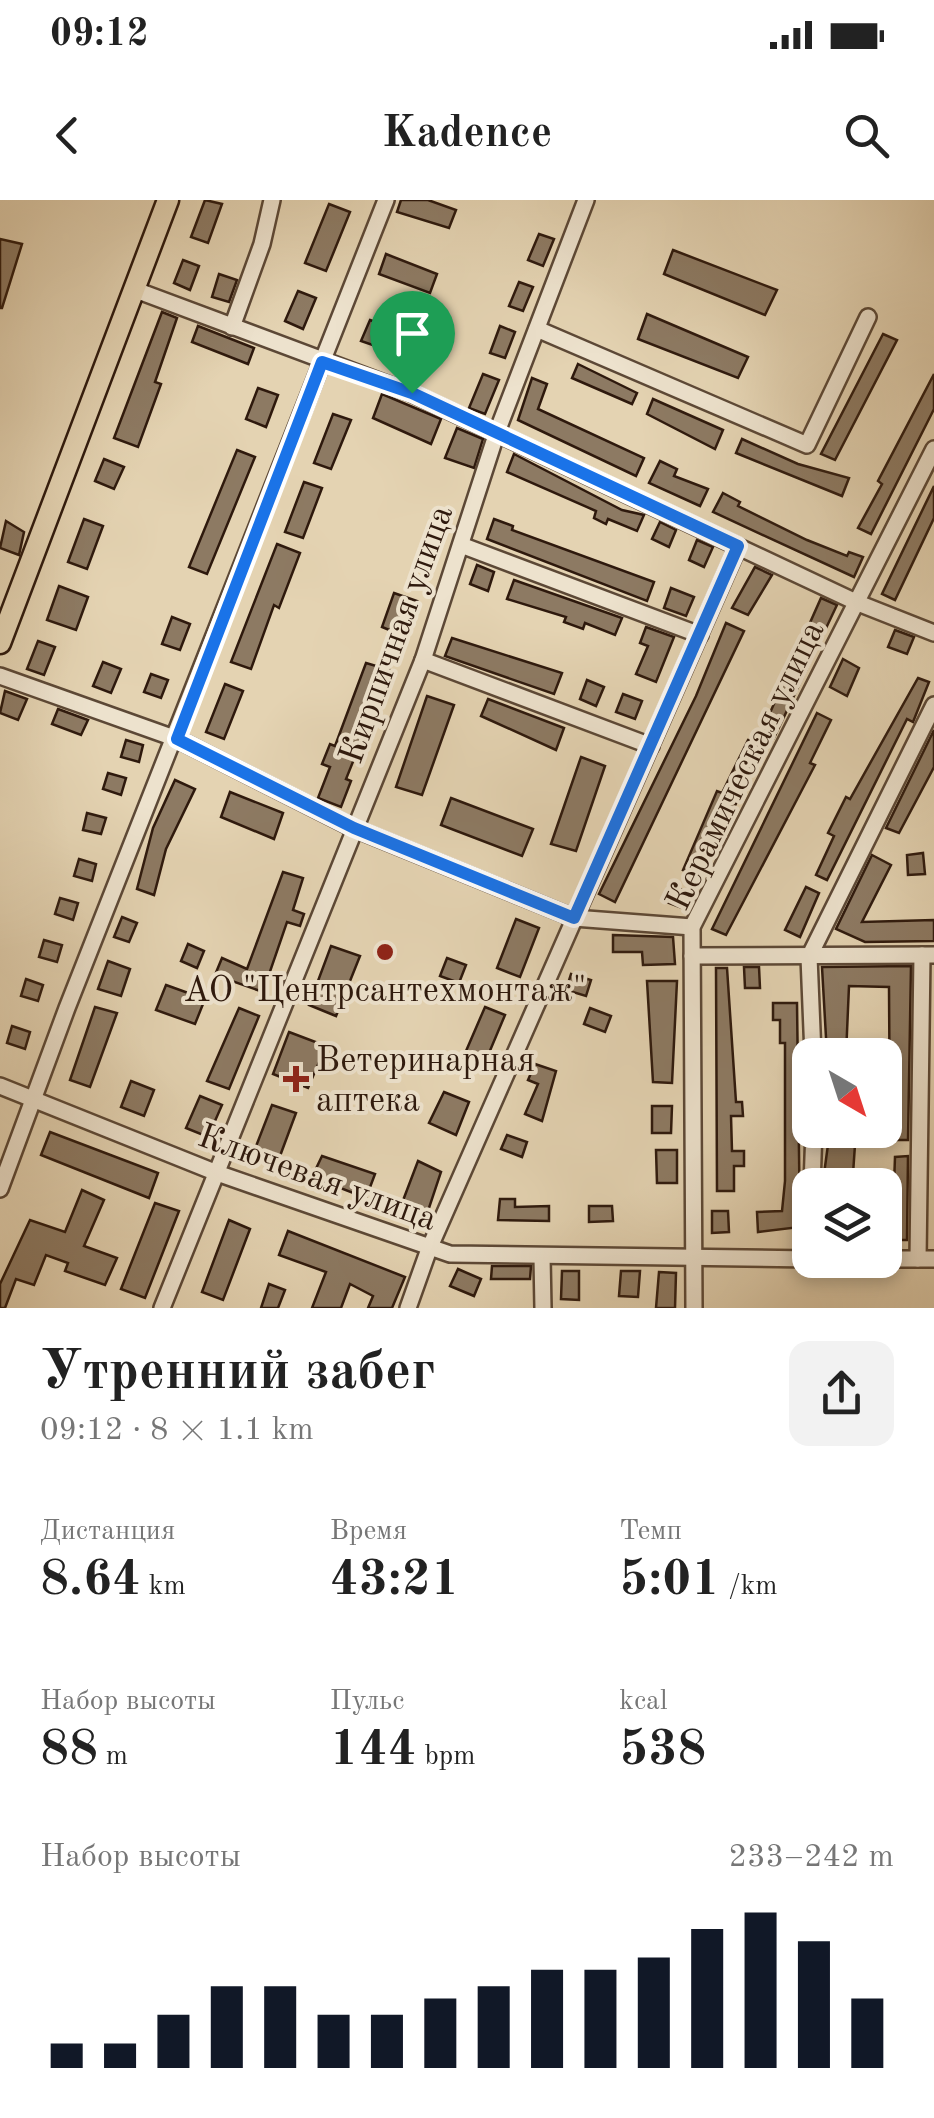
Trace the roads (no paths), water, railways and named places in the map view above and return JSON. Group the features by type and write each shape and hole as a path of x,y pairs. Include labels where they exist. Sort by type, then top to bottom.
{"main road":[{"path":"0,643 168,200"}],"street":[{"path":"232,327 262,244 272,200"},
{"path":"0,1190 386,200"},
{"name":"Кирпичная улица","path":"162,1308 423,660 498,432 586,200"},
{"path":"134,289 412,393 858,604 934,633"},
{"path":"536,329 807,445 868,317"},
{"name":"Керамическая улица","path":"694,1308 692,927 934,449"},
{"path":"462,544 700,635"},
{"path":"408,1308 429,1249 738,546"},
{"path":"423,660 651,746"},
{"path":"0,676 177,739 354,828 574,918 692,927"},
{"path":"812,1038 809,957 934,705"},
{"path":"692,956 928,955 926,1259"},
{"name":"Ключевая улица","path":"0,1086 217,1173 450,1254 792,1257"},
{"path":"542,1256 543,1308"}],"place":[{"name":"АО \"Центрсантехмонтаж\"","path":"385,952"},
{"name":"Ветеринарная аптека","path":"296,1079"}]}
